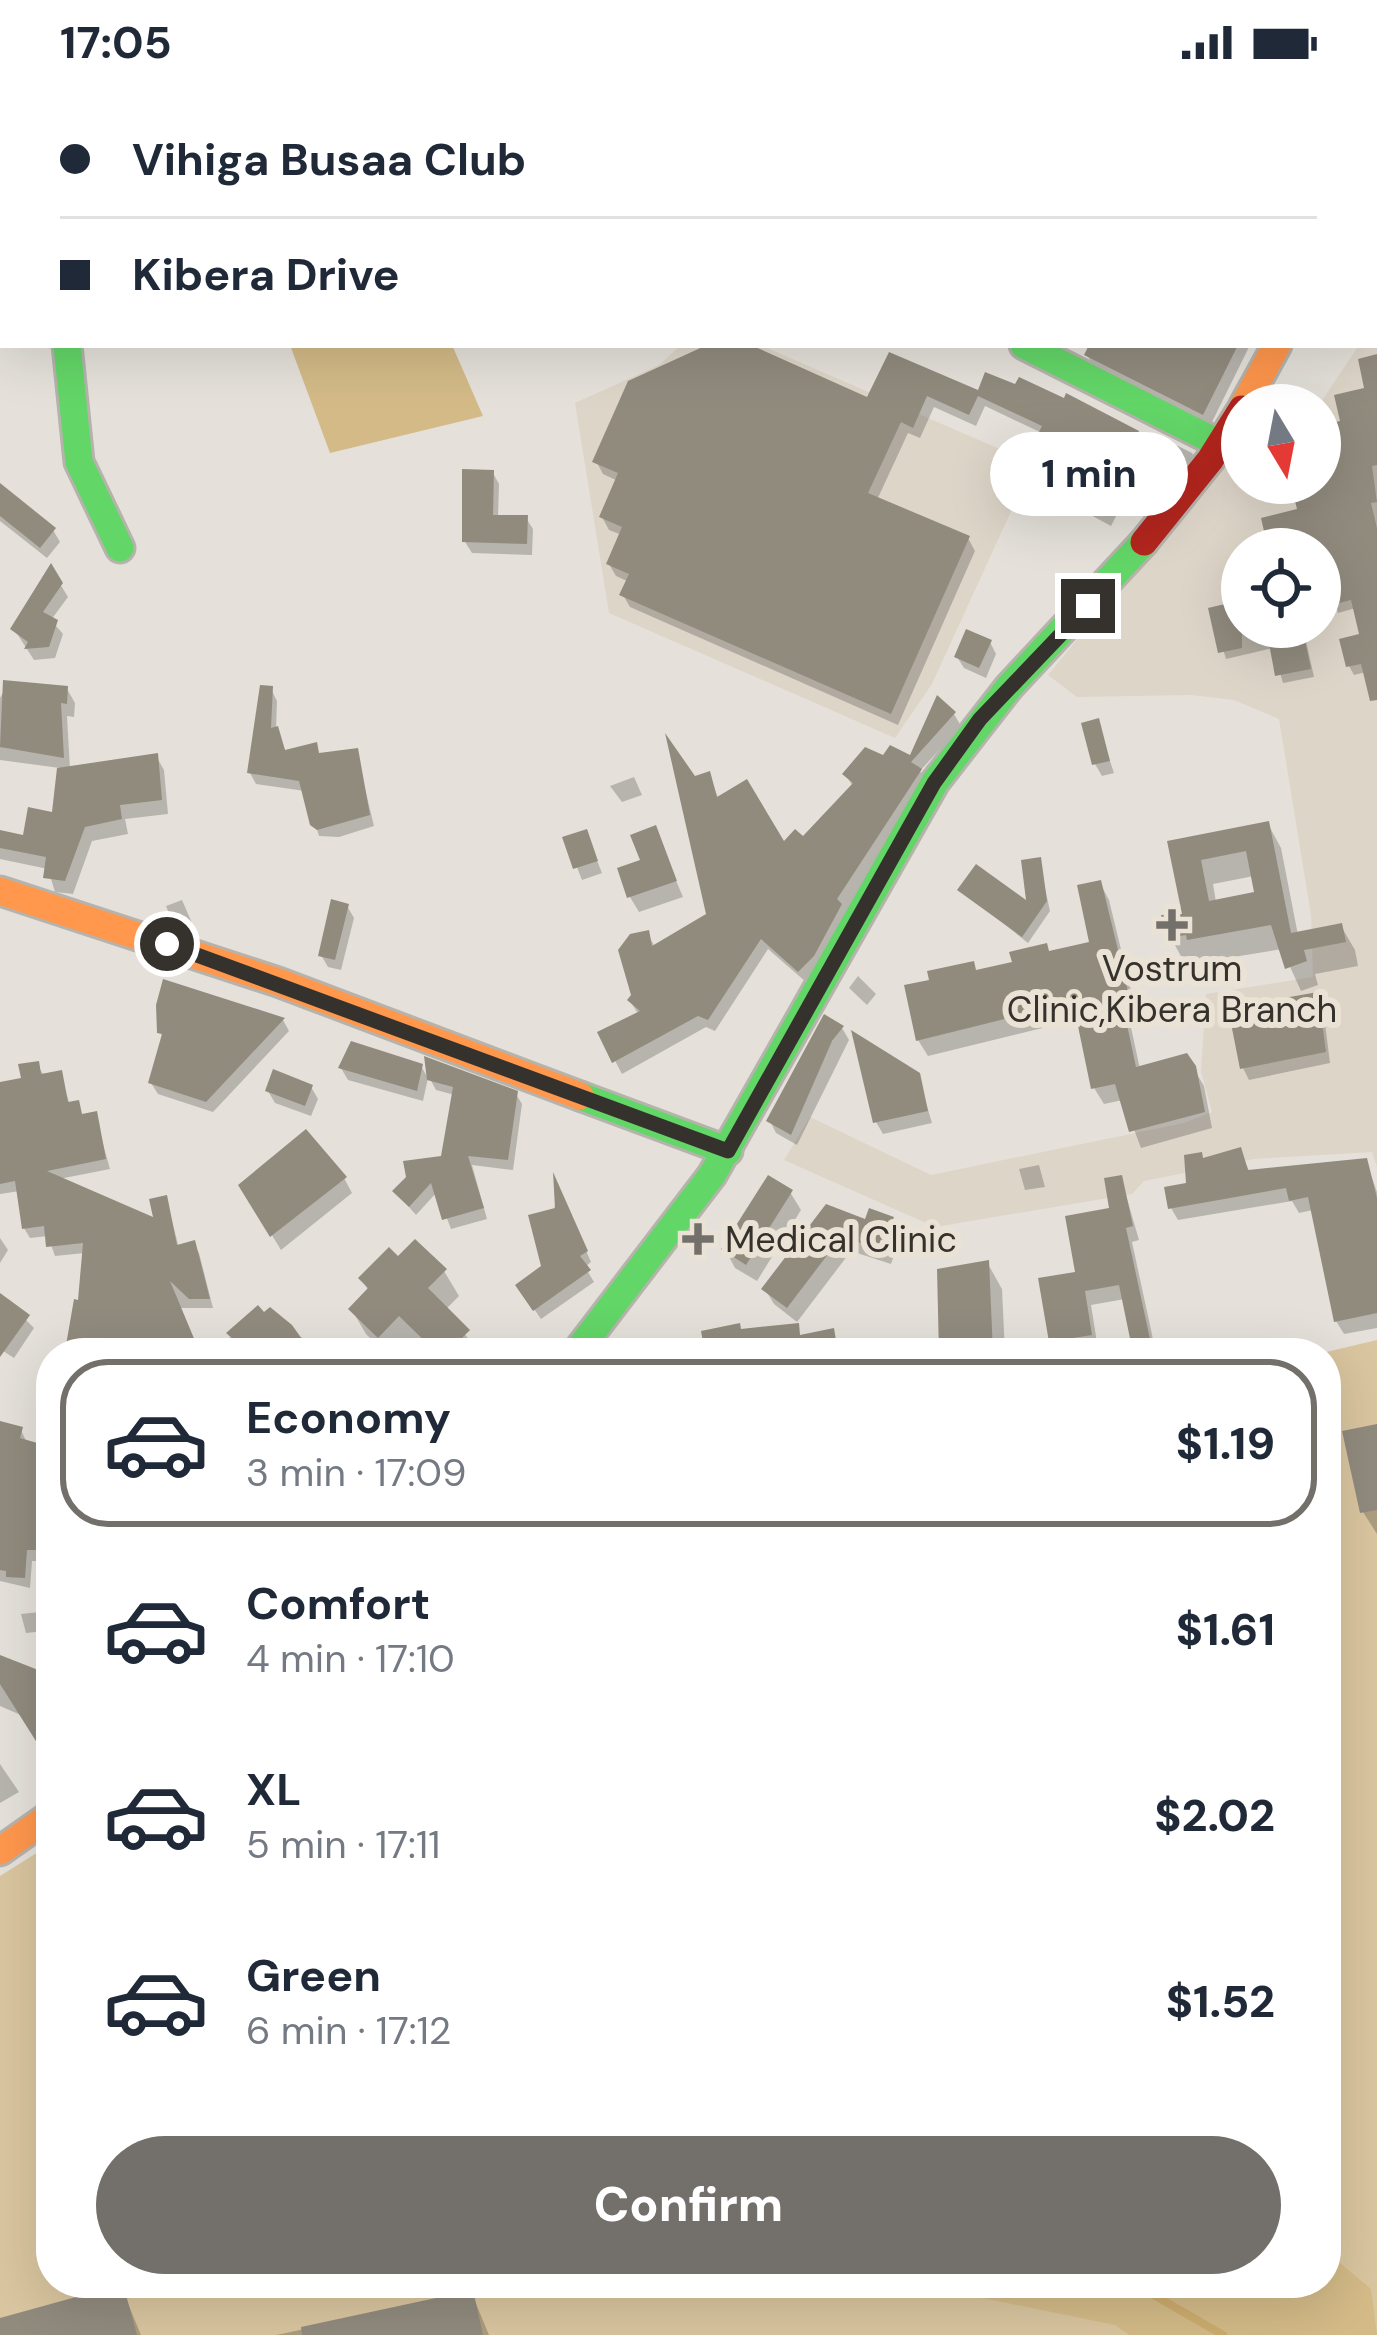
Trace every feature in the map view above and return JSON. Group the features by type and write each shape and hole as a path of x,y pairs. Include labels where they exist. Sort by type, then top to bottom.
{"street":[{"path":"67,348 80,462 120,548"},
{"path":"1256,384 1275,348"},
{"path":"1068,354 1221,444"},
{"path":"590,1338 646,1272 728,1151 934,783 980,719 1098,595 1221,446"},
{"path":"0,891 278,982 728,1151"},
{"path":"0,1850 36,1825"}],"shaded area":[{"path":"291,348 453,348 483,416 330,453"},
{"path":"678,348 767,348 1027,461 1013,507 932,684 895,738 609,613 575,403 659,365"},
{"path":"1357,348 1377,348 1377,1167 1372,1152 1254,1159 1144,1181 1132,1194 935,1227 784,1160 810,1117 931,1175 1184,1123 1212,1112 1201,1072 1206,994 1313,977 1311,915 1279,719 1234,700 1191,695 1077,697 1048,675 1221,464 1221,504 1341,504 1341,384 1333,384"},
{"path":"1377,1340 1377,2335 0,2335 0,1876 36,1853 36,2298 1341,2298 1341,1349"},
{"path":"1341,2264 1371,2289 1377,2335 1129,2335 1115,2325 983,2298 1341,2298"}],"building":[{"path":"700,348 758,348 867,397 889,352 978,390 985,372 1015,384 1019,377 1064,398 1066,393 1139,431 1129,452 1111,444 1097,475 1119,486 1104,515 1052,488 1065,462 1032,446 1042,426 978,396 969,415 927,396 913,428 901,422 868,493 970,536 891,714 619,595 629,574 606,564 622,527 599,517 618,473 592,462 628,381"},
{"path":"1088,348 1236,348 1203,415 1084,355"},
{"path":"1377,354 1377,465 1372,466 1377,502 1371,503 1377,528 1377,700 1370,701 1361,664 1346,667 1341,647 1341,638 1359,634 1351,600 1341,602 1341,528 1263,528 1261,518 1297,509 1296,504 1341,504 1341,393 1364,388 1358,359"},
{"path":"462,469 494,470 493,515 528,515 527,544 462,542"},
{"path":"0,483 56,528 40,548 0,516"},
{"path":"51,563 63,583 43,612 58,620 49,647 24,649 28,642 10,629"},
{"path":"1221,605 1221,648 1242,648 1218,653 1208,608"},
{"path":"966,629 992,640 979,668 954,657"},
{"path":"1270,648 1306,648 1311,669 1275,676"},
{"path":"3,680 68,686 67,704 61,703 64,758 0,747"},
{"path":"260,685 273,686 271,728 278,726 285,750 317,742 319,753 358,748 370,815 317,830 310,825 299,781 247,773"},
{"path":"937,695 956,712 911,762 922,769 837,899 842,904 814,956 798,972 761,939 708,1020 698,1016 612,1063 597,1032 640,1011 627,1000 631,995 618,950 630,934 649,930 652,946 706,914 665,733 695,776 710,771 717,797 747,779 784,841 795,829 803,836 853,783 842,774 865,747 883,755 890,745 910,755"},
{"path":"1099,718 1110,761 1092,765 1081,723"},
{"path":"158,753 162,800 120,805 122,819 85,827 65,881 43,878 46,857 0,848 0,830 23,835 28,807 52,812 57,768"},
{"path":"1269,821 1291,933 1342,923 1346,942 1304,950 1307,961 1285,969 1271,925 1187,940 1186,935 1167,938 1161,915 1182,914 1167,841","holes":["1246,851 1254,892 1209,901 1201,860"]},
{"path":"656,825 677,881 627,898 617,868 640,860 630,835"},
{"path":"587,829 598,861 573,869 562,837"},
{"path":"1041,857 1047,901 1022,937 957,890 976,864 1026,900 1021,860"},
{"path":"1101,880 1128,991 1120,992 1136,1067 1187,1053 1196,1066 1205,1112 1129,1132 1115,1084 1091,1089 1073,1002 916,1041 904,985 929,980 927,971 974,961 976,970 1012,962 1009,952 1047,943 1049,951 1089,942 1077,885"},
{"path":"331,899 349,904 335,960 318,956"},
{"path":"163,979 285,1018 206,1102 148,1083 162,1034 157,1033 156,1005"},
{"path":"1318,992 1326,1052 1240,1069 1228,1008"},
{"path":"824,1014 844,1026 832,1041 791,1135 766,1121"},
{"path":"851,1030 920,1073 928,1111 873,1123"},
{"path":"351,1041 423,1064 417,1091 338,1068"},
{"path":"424,1056 518,1091 508,1160 468,1156 484,1208 442,1220 431,1183 409,1207 392,1191 406,1177 403,1161 441,1156 453,1087 427,1080"},
{"path":"39,1061 41,1074 62,1070 68,1102 79,1100 82,1114 97,1111 106,1159 47,1171 153,1217 149,1199 167,1195 177,1245 195,1240 210,1299 189,1299 170,1281 194,1338 67,1338 74,1299 78,1300 83,1243 46,1247 44,1226 22,1229 15,1181 0,1184 0,1082 21,1078 18,1064"},
{"path":"273,1069 313,1085 305,1106 265,1091"},
{"path":"306,1129 347,1177 270,1237 238,1185"},
{"path":"1241,1147 1248,1170 1367,1158 1377,1198 1377,1313 1334,1322 1308,1197 1289,1201 1286,1188 1168,1209 1164,1187 1186,1183 1184,1155 1202,1152 1203,1158"},
{"path":"553,1172 588,1251 580,1256 591,1270 533,1311 515,1285 541,1266 528,1215 555,1208"},
{"path":"768,1175 793,1190 746,1265 721,1249"},
{"path":"1122,1175 1133,1226 1126,1228 1150,1338 1130,1338 1119,1285 1085,1291 1092,1335 1048,1338 1038,1278 1075,1272 1065,1216 1109,1208 1104,1178"},
{"path":"826,1204 865,1219 869,1208 894,1217 883,1250 841,1237 787,1308 761,1289"},
{"path":"415,1239 447,1269 428,1288 470,1330 462,1338 422,1338 399,1316 378,1338 348,1309 368,1288 358,1278 389,1247 398,1256"},
{"path":"989,1260 992,1338 939,1338 937,1269"},
{"path":"0,1293 30,1315 0,1357"},
{"path":"258,1305 264,1312 270,1307 301,1338 232,1338 226,1333"},
{"path":"740,1323 741,1329 799,1323 800,1335 834,1328 836,1338 702,1338 701,1331"},
{"path":"0,1421 23,1427 20,1438 36,1443 36,1550 27,1550 25,1578 6,1577 6,1571 0,1570"},
{"path":"1377,1424 1377,1510 1360,1513 1342,1431"},
{"path":"0,1655 36,1669 36,1741 0,1684"},
{"path":"72,2298 127,2298 137,2335 0,2335 0,2318"},
{"path":"436,2298 475,2298 483,2335 302,2335 301,2327"}],"waterway":[{"path":"1159,2298 1223,2335"}],"traffic: fast":[{"path":"67,348 79,462 120,548"},
{"path":"1030,348 1221,444"},
{"path":"587,1338 712,1175 935,782 1009,687 1144,542"},
{"path":"580,1096 728,1151"}],"traffic: slow":[{"path":"1256,384 1275,348"},
{"path":"0,891 278,982 580,1096"},
{"path":"0,1851 36,1826"}],"traffic: jam":[{"path":"1144,542 1221,442"}],"place":[{"name":"Vostrum Clinic,Kibera Branch","path":"1172,925"},
{"name":"Medical Clinic","path":"698,1239"}],"route":[{"path":"167,944 728,1151 934,783 980,719 1088,606"}]}
